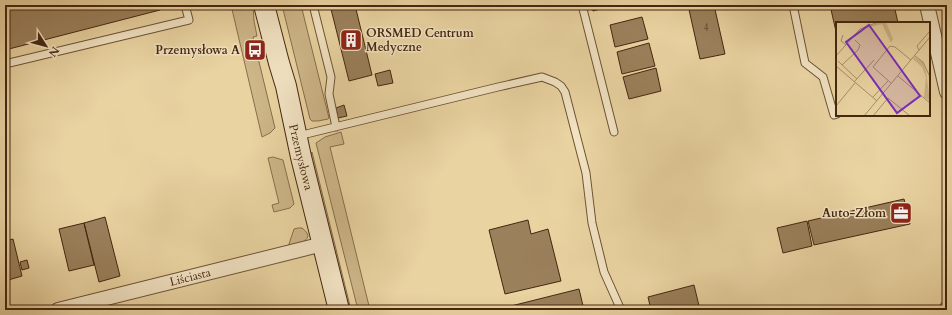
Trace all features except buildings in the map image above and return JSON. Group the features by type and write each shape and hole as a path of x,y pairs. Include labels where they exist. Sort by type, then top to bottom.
{"street":[{"name":"Przemysłowa","path":"264,5 286,86 296,137 339,310"},
{"path":"928,5 947,92"},
{"name":"Liściasta","path":"58,310 323,244"}],"lane":[{"path":"5,64 189,20 185,5"},
{"path":"313,5 331,77 329,94 336,127"},
{"path":"582,5 614,132"},
{"path":"793,5 805,63 823,77 834,115 836,114"},
{"path":"296,137 542,77 555,82 561,86 565,92 586,174 592,223 604,272 621,310"}],"shaded area":[{"path":"231,5 253,5 257,36 253,37 275,128 270,133 262,137"},
{"path":"282,5 301,5 329,118 328,119 312,121 310,119"},
{"path":"341,132 344,144 330,147 370,310 358,310 316,143 325,137"},
{"path":"312,152 351,310 347,310 310,164"},
{"path":"273,157 283,160 294,204 290,208 274,212 272,205 279,203 268,158"},
{"path":"302,228 306,232 308,236 307,238 301,243 288,247 294,229"}],"place":[{"name":"ORSMED Centrum Medyczne","path":"351,40"},
{"name":"Przemysłowa A","path":"255,50"},
{"name":"Auto-Złom","path":"901,213"}]}
